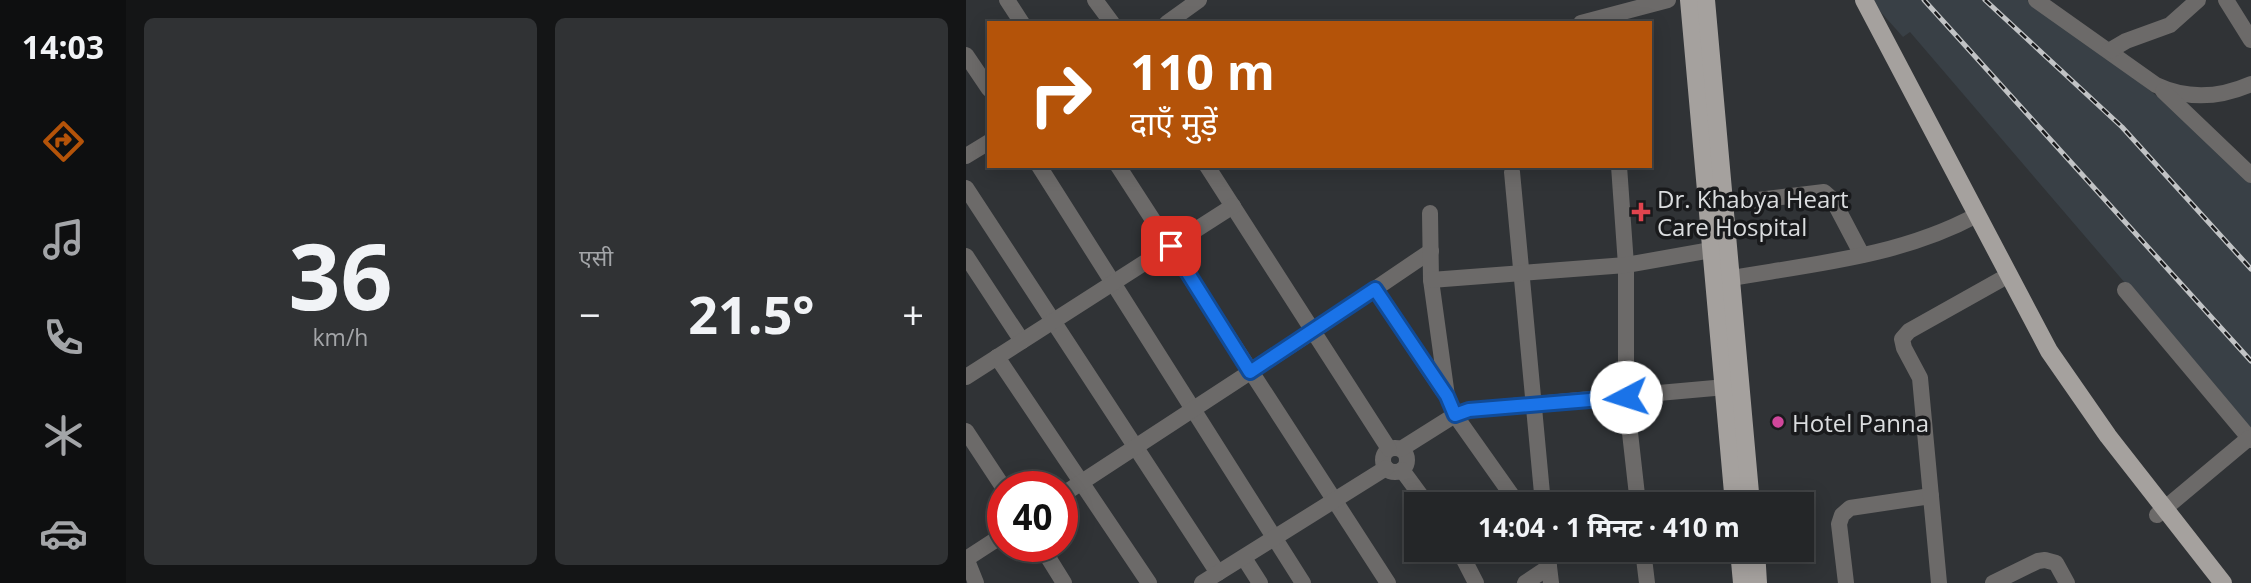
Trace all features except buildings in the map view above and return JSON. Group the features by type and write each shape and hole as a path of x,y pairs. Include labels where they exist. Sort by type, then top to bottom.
{"main road":[{"path":"1689,0 1711,250 1749,492"},
{"path":"1706,0 1731,278 1734,492"},
{"path":"1853,0 2056,362 2210,583"},
{"path":"1864,0 1973,217 2000,280 2062,386 2161,512 2223,583"},
{"path":"1741,562 1742,583"},
{"path":"1757,562 1758,583"}],"street":[{"path":"1007,0 1021,21"},
{"path":"1095,0 1111,21"},
{"path":"1168,21 1178,6 1199,0"},
{"path":"1589,21 1668,0"},
{"path":"2036,0 2156,85 2251,175"},
{"path":"2109,51 2126,41 2170,25 2199,0"},
{"path":"2226,0 2251,40"},
{"path":"966,55 987,86"},
{"path":"2156,85 2174,93 2194,96 2216,95 2251,84"},
{"path":"966,156 987,143"},
{"path":"1040,168 1303,583"},
{"path":"1119,168 1388,583"},
{"path":"1203,583 1335,499 1394,469 1407,459 1395,449 1313,331 1208,168"},
{"path":"1619,168 1626,265 1626,397 1637,492"},
{"path":"1512,172 1542,492"},
{"path":"966,188 1218,573"},
{"path":"1724,204 1824,192 1833,200 1862,255"},
{"path":"966,377 1233,206"},
{"path":"1430,214 1431,280 1447,396"},
{"path":"1731,278 1862,255 1908,244 1973,217"},
{"path":"1431,280 1626,265 1711,250"},
{"path":"1078,485 1430,251"},
{"path":"966,256 1022,341"},
{"path":"1939,583 1920,378 1902,339 1909,331 2000,280"},
{"path":"1375,289 1447,396 1455,415 1510,492"},
{"path":"2125,290 2250,439 2161,512"},
{"path":"997,357 1149,583"},
{"path":"1395,449 1455,415 1469,410 1731,386"},
{"path":"966,431 992,471"},
{"path":"1394,469 1416,492"},
{"path":"1846,583 1839,524 1844,511 1931,496"},
{"path":"976,583 966,559 987,545"},
{"path":"1244,558 1261,583"},
{"path":"1993,583 2045,560 2056,563 2067,583"},
{"path":"1051,562 1064,583"},
{"path":"1465,562 1476,583"},
{"path":"1644,562 1647,583"},
{"path":"1525,583 1550,575"}],"shaded area":[{"path":"1870,0 2027,0 2138,81 2204,134 2251,181 2251,430 1910,32 1903,37"}],"railway":[{"path":"1924,0 2251,361"},
{"path":"1985,0 2122,127 2251,269"}],"place":[{"name":"Dr. Khabya Heart Care Hospital","path":"1641,212"},
{"name":"Hotel Panna","path":"1778,422"}],"route":[{"path":"1171,246 1250,372 1375,289 1447,396 1455,415 1469,410 1626,397"}]}
